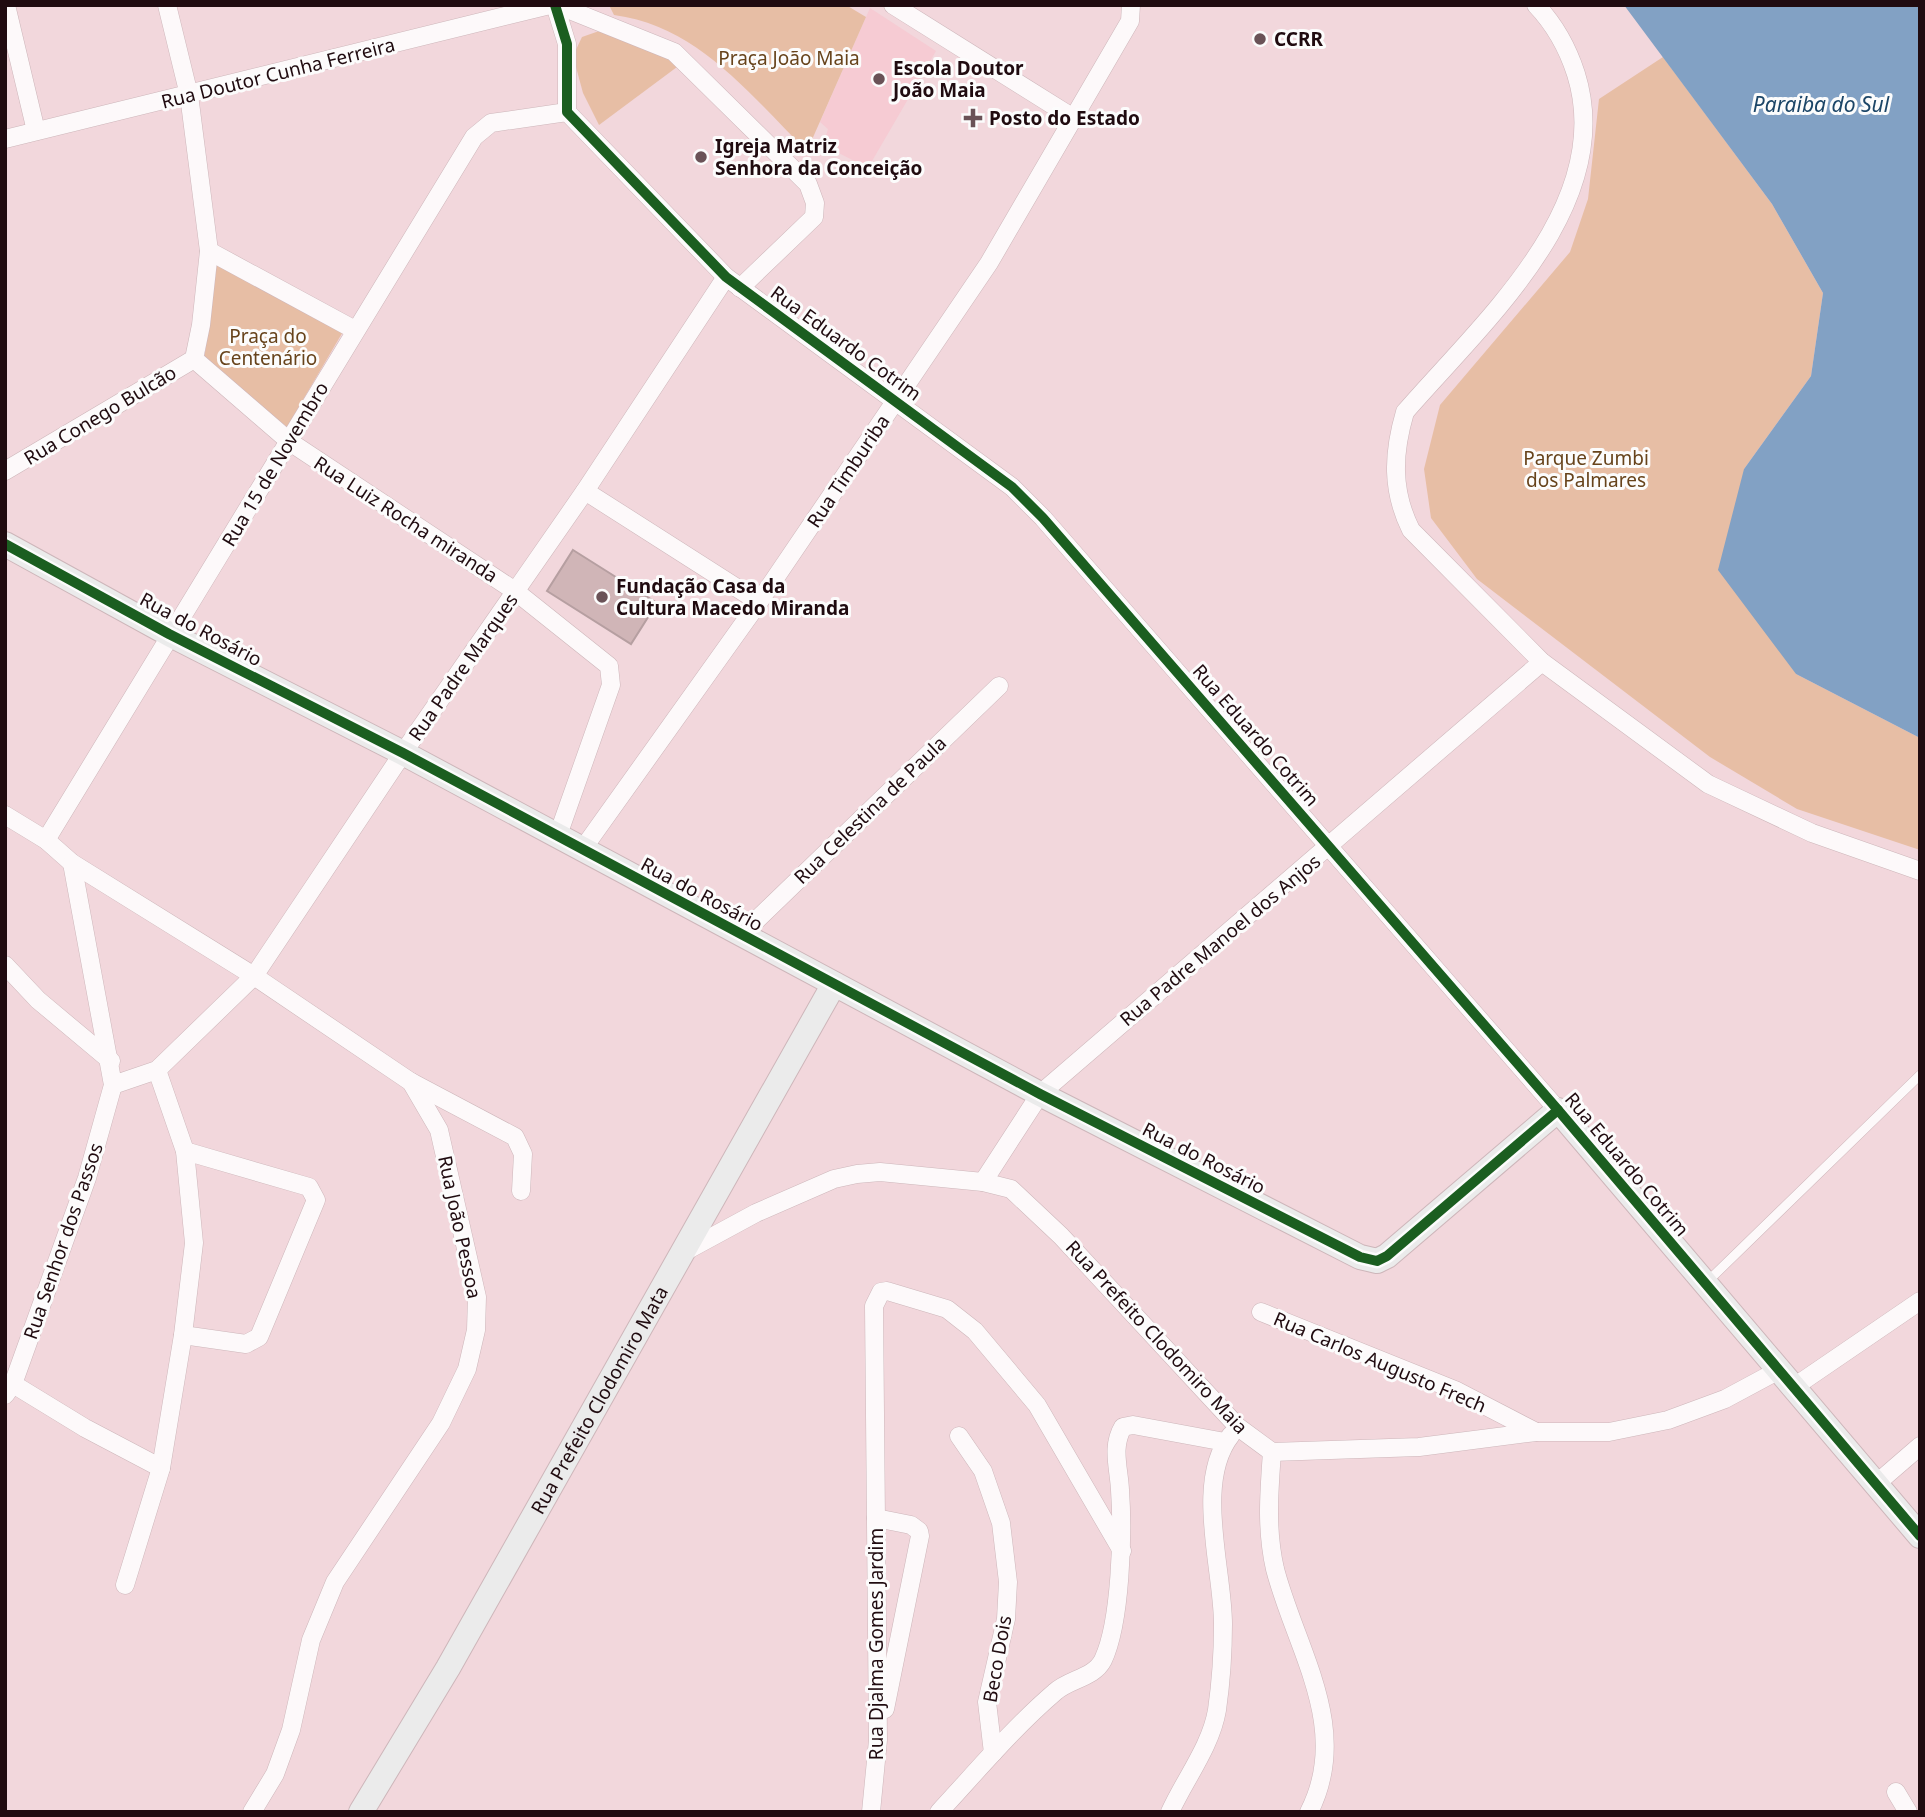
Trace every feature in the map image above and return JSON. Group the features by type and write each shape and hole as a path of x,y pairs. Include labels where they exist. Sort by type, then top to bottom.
{"street":[{"path":"6,5 36,131"},
{"path":"167,5 189,95 209,251 201,325 194,359 290,442"},
{"path":"554,5 560,13 567,44 567,112"},
{"name":"Rua Doutor Cunha Ferreira","path":"5,139 554,5"},
{"name":"Rua Padre Marques","path":"113,1085 157,1070 254,976 403,753 733,282 814,217 814,193 802,176 674,52 554,5"},
{"path":"893,5 1075,118"},
{"name":"Rua Timburiba","path":"582,850 759,601 989,263 1130,21 1131,5"},
{"path":"1536,5 1557,32 1571,58 1583,95 1584,126 1579,170 1564,210 1526,272 1405,412 1397,440 1395,480 1399,507 1411,530 1542,662 1708,784 1812,833 1920,871"},
{"name":"Rua Eduardo Cotrim","path":"567,112 733,282 1012,488 1043,518 1558,1110 1920,1536"},
{"name":"Rua 15 de Novembro","path":"46,840 169,634 290,442 355,330 482,128 491,123 567,112"},
{"path":"209,251 355,330"},
{"name":"Rua Conego Bulcão","path":"5,471 194,359"},
{"name":"Rua Luiz Rocha miranda","path":"290,442 515,591 609,666 611,685 557,838"},
{"path":"585,491 759,601"},
{"name":"Rua do Rosário","path":"5,544 169,634 403,753 557,838 1040,1094 1360,1257 1377,1261 1387,1256 1558,1110"},
{"name":"Rua Padre Manoel dos Anjos","path":"983,1182 1040,1094 1542,662"},
{"name":"Rua Celestina de Paula","path":"742,934 999,685"},
{"name":"Rua João Pessoa","path":"5,815 46,840 72,863 254,976 411,1082 439,1130 477,1297 476,1330 467,1369 441,1423 343,1568 325,1603 311,1640 292,1730 275,1774 252,1812"},
{"path":"72,863 111,1061 113,1085"},
{"path":"5,965 37,1000 111,1061"},
{"name":"Rua Prefeito Clodomiro Mata","path":"361,1812 448,1668 834,984"},
{"path":"125,1585 161,1468 183,1335 194,1243 184,1151 157,1070"},
{"path":"411,1082 515,1137 523,1154 521,1191"},
{"name":"Rua Senhor dos Passos","path":"9,1389 87,1178 113,1085"},
{"path":"183,1335 246,1344 259,1336 316,1200 309,1187 184,1151"},
{"name":"Rua Prefeito Clodomiro Maia","path":"681,1254 756,1213 834,1179 880,1172 983,1182 1012,1189 1238,1427 1272,1452"},
{"name":"Rua Djalma Gomes Jardim","path":"871,1812 878,1740 876,1297 887,1291 936,1305 959,1317 975,1331 1037,1405 1122,1551"},
{"path":"1309,1812 1325,1760 1322,1710 1276,1572 1268,1532 1272,1452 1419,1447 1536,1432 1609,1432 1668,1420 1787,1378 1920,1301"},
{"name":"Rua Carlos Augusto Frech","path":"1261,1312 1455,1390 1536,1432"},
{"path":"9,1389 161,1468"},
{"path":"939,1812 993,1752 1058,1689 1094,1672 1102,1661 1110,1636 1122,1551 1116,1447 1123,1427 1133,1425 1226,1442"},
{"path":"1170,1812 1211,1733 1217,1710 1223,1623 1212,1496 1219,1458 1226,1442 1238,1427"},
{"name":"Beco Dois","path":"959,1436 983,1471 1001,1523 1007,1595 1006,1619 988,1690 993,1752"},
{"path":"1876,1484 1920,1446"},
{"name":"Rua Djalma Gomes Jardim","path":"876,1518 916,1528 920,1545 878,1740"},
{"path":"1896,1791 1908,1812"}],"lane":[{"path":"1706,1283 1920,1074"}],"shaded area":[{"name":"Escola Doutor João Maia","path":"870,8 936,51 868,168 823,145 828,129 820,122"}],"green space":[{"name":"Praça João Maia","path":"609,5 846,5 866,17 807,151 743,86 697,48 672,33 644,22 614,15"},
{"path":"602,30 669,57 677,67 599,125 583,93 573,56 582,37"},
{"name":"Parque Zumbi dos Palmares","path":"1663,57 1772,204 1823,293 1811,376 1744,469 1796,674 1920,738 1920,850 1797,809 1710,757 1477,579 1431,518 1424,469 1440,405 1570,252 1588,199 1599,99"},
{"name":"Praça do Centenário","path":"217,263 344,330 287,427 204,360"}],"water":[{"name":"Paraiba do Sul","path":"1624,5 1920,5 1920,738 1796,674 1718,570 1744,469 1811,376 1823,293 1772,204"}],"building":[{"name":"Fundação Casa da Cultura Macedo Miranda","path":"573,550 657,603 631,644 547,591"}],"cycle path":[{"path":"555,5 567,44 567,112 726,277 1012,487 1043,518 1558,1110 1920,1536"},
{"path":"5,544 169,634 403,753 1040,1094 1360,1257 1377,1261 1387,1256 1558,1110"}],"place":[{"name":"CCRR","path":"1260,39"},
{"name":"Escola Doutor João Maia","path":"879,79"},
{"name":"Posto do Estado","path":"973,118"},
{"name":"Igreja Matriz Senhora da Conceição","path":"701,157"},
{"name":"Fundação Casa da Cultura Macedo Miranda","path":"602,597"}]}
